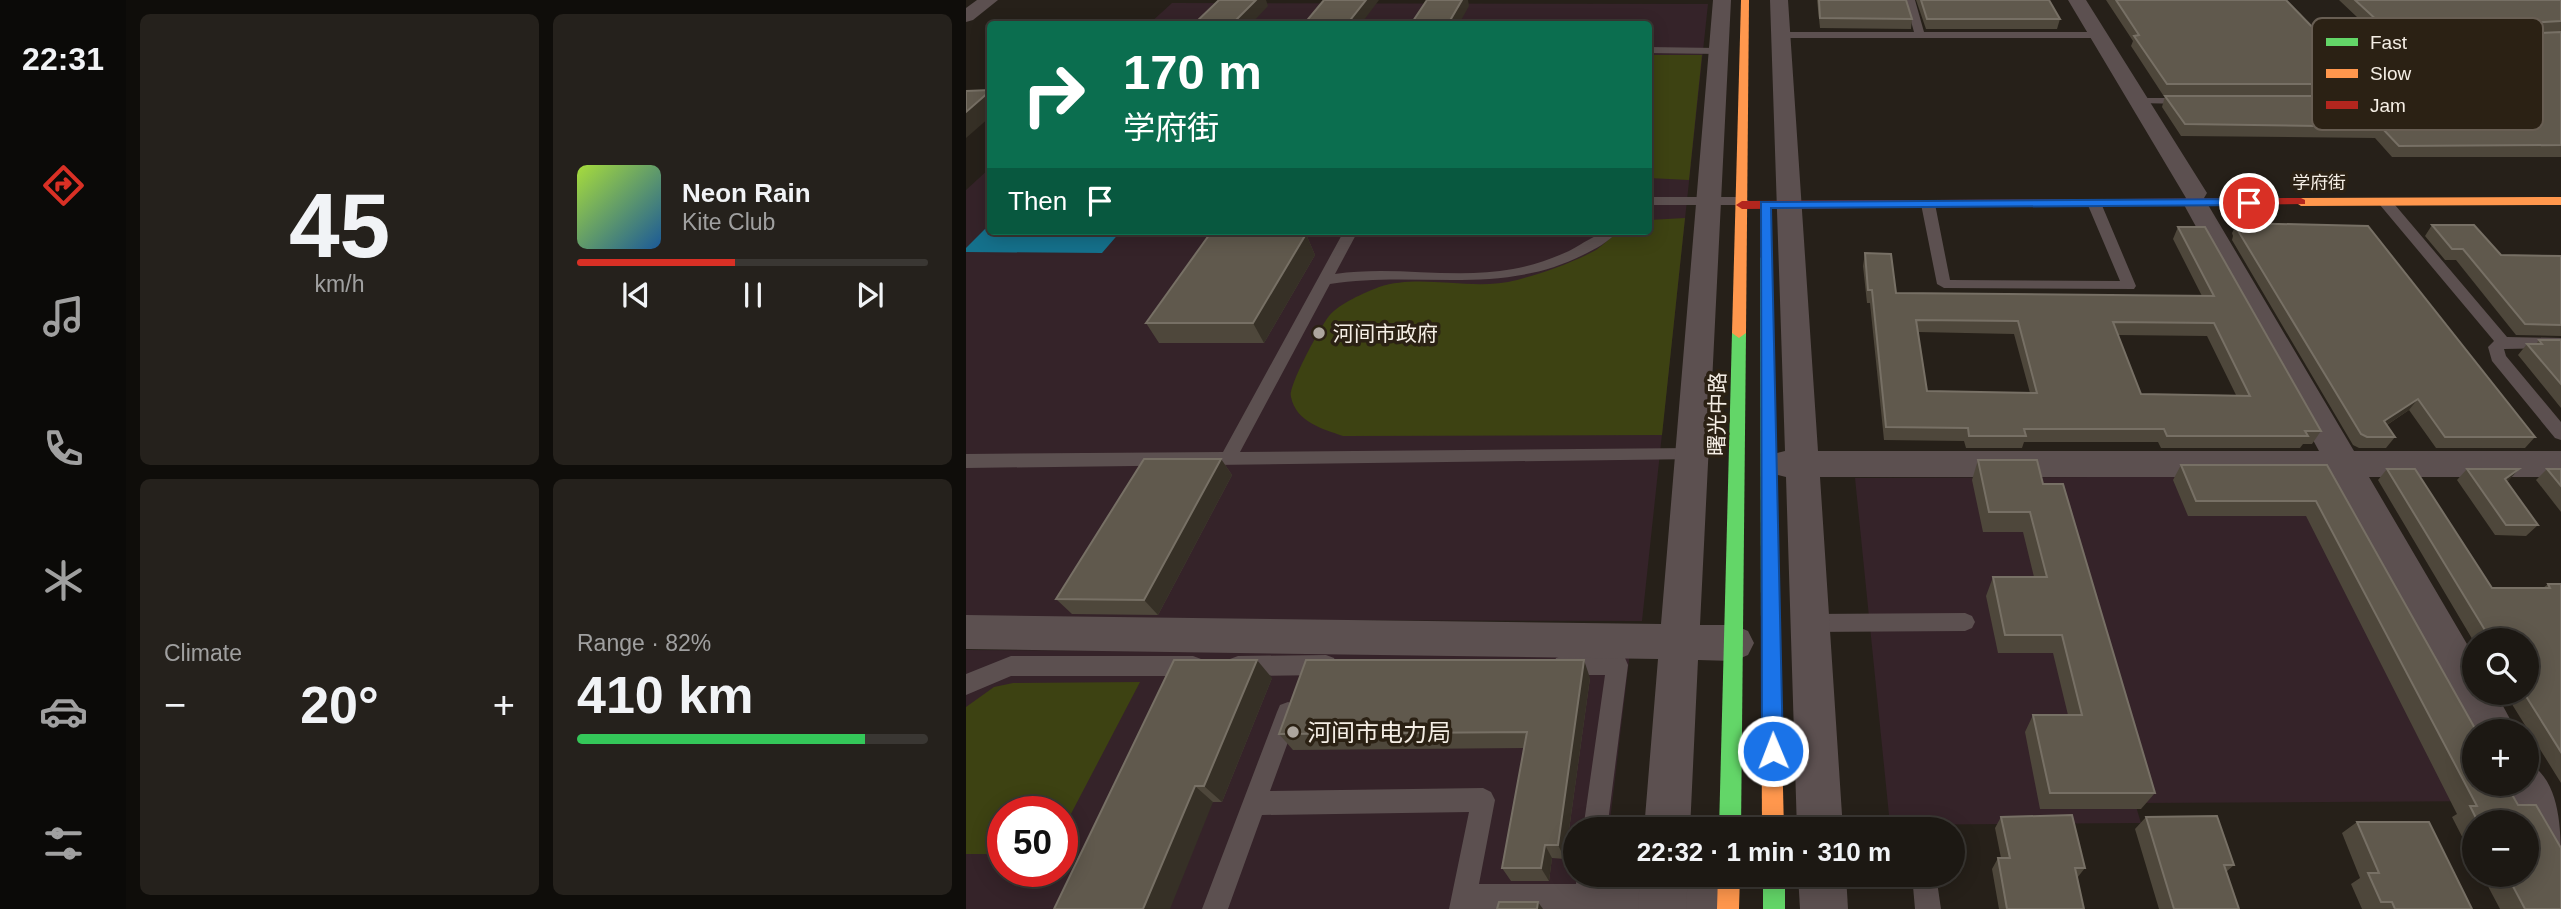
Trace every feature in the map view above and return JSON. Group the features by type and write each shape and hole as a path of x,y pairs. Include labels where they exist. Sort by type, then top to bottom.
{"main road":[{"name":"曙光中路","path":"1730,817 1745,0"},
{"name":"学府街","path":"1775,203 2561,191"},
{"name":"学府街","path":"1742,200 1775,203 1928,204 2094,203 2195,198 2385,202 2561,201"},
{"path":"1766,246 1773,817"},
{"path":"1774,887 1774,909"}],"street":[{"path":"966,16 989,0"},
{"path":"1668,817 1722,0"},
{"path":"1779,0 1775,203 1802,464 1819,817"},
{"path":"2077,0 2195,198 2489,719"},
{"path":"1769,465 2561,464"},
{"path":"966,632 1734,643"},
{"path":"2533,796 2561,845"},
{"path":"1823,887 1824,909"}],"lane":[{"path":"1910,0 1920,35"},
{"path":"1780,35 2099,35"},
{"path":"1652,51 1718,51"},
{"path":"2139,101 2194,101"},
{"path":"1652,201 1742,200"},
{"path":"2385,202 2503,342"},
{"path":"1928,204 1944,284 2129,286 2094,203"},
{"path":"1228,458 1349,235"},
{"path":"1324,280 1366,274 1510,274 1557,260 1591,245 1605,235"},
{"path":"2561,343 2503,342 2496,347 2498,357 2561,434"},
{"path":"966,460 1692,454"},
{"path":"1810,623 1965,622"},
{"path":"966,685 1011,666 1345,665"},
{"path":"1549,665 1617,665 1597,817"},
{"path":"1215,909 1305,666"},
{"path":"1254,803 1483,800 1463,903 1581,887"},
{"path":"1597,887 1663,894 1728,894"},
{"path":"1925,887 1928,909"}],"shaded area":[{"name":"河间市政府","path":"1172,3 1708,4 1642,621 966,619 966,190 987,171 987,235 1652,235 1652,21 1152,21"},
{"path":"2323,476 2462,760 2462,796 2496,796 2505,801 2135,803 2141,823 1965,824 1965,817 1889,817 1855,478"},
{"name":"河间市电力局","path":"966,650 1630,652 1610,817 1563,817 1563,887 1603,887 1600,909 966,909"}],"green space":[{"path":"1652,55 1702,55 1689,180 1652,178"},
{"path":"1685,218 1662,435 1343,436 1311,423 1298,413 1294,406 1291,391 1319,331 1334,311 1359,295 1396,283 1483,284 1517,280 1587,255 1615,235 1652,235 1652,220"},
{"path":"1140,682 1078,800 1078,796 987,796 987,854 966,854 966,707 994,687 1013,683"}],"water":[{"path":"987,227 987,235 1118,235 1102,253 966,252 966,248"}],"building":[{"path":"1219,0 1256,0 1235,21 1197,21"},
{"path":"1324,0 1366,0 1349,21 1306,21"},
{"path":"1427,0 1462,0 1450,21 1413,21"},
{"path":"1819,0 1906,0 1912,19 1820,18"},
{"path":"1921,0 2049,0 2060,19 1927,19"},
{"path":"2116,0 2286,0 2312,27 2312,84 2167,84 2134,36 2139,35"},
{"path":"2355,0 2561,0 2561,21 2543,22 2543,18 2375,18"},
{"path":"2561,32 2561,145 2399,146 2384,130 2543,130 2543,33"},
{"path":"987,90 987,94 966,112 966,91"},
{"path":"2165,96 2312,96 2312,126 2185,124"},
{"path":"2237,223 2368,226 2535,437 2445,437 2418,399 2384,421 2395,437 2367,437 2361,434 2237,229 2241,229"},
{"path":"2432,225 2474,225 2501,255 2561,256 2561,325 2525,324 2463,249 2452,249"},
{"path":"2178,227 2205,227 2321,431 2305,431 2308,436 2167,436 2164,429 2024,429 2026,436 1969,436 1968,428 1886,427 1872,290 1868,290 1865,253 1891,254 1896,293 2214,296","holes":["1916,320 2018,321 2037,393 1927,391","2113,322 2214,323 2250,396 2141,394"]},
{"path":"1209,235 1305,235 1253,323 1146,323"},
{"path":"2539,340 2561,340 2561,384 2527,344 2542,344"},
{"path":"1144,459 1221,459 1144,600 1056,599"},
{"path":"1978,460 2037,460 2043,484 2063,484 2155,793 2050,793 2033,715 2082,715 2062,635 2005,635 1993,577 2047,577 2030,512 1989,512"},
{"path":"2181,465 2327,465 2470,719 2462,719 2462,778 2316,501 2196,501"},
{"path":"2387,469 2415,469 2492,588 2550,588 2548,584 2561,584 2561,752 2532,705 2539,705 2539,628 2484,628"},
{"path":"2467,469 2519,469 2505,479 2538,525 2506,525"},
{"path":"2547,469 2561,469 2561,486"},
{"path":"1174,660 1257,660 1204,786 1195,786 1143,909 1054,909 1065,887 1078,887 1078,859"},
{"path":"1306,660 1584,660 1558,845 1545,845 1541,868 1502,868 1527,732 1279,734"},
{"path":"2472,796 2513,796 2518,805 2536,805 2539,810 2472,810 2470,806 2477,806"},
{"path":"2539,810 2561,848 2561,909 2525,909 2513,887 2539,887"},
{"path":"2072,815 2085,868 2075,868 2084,909 2007,909 1998,858 2010,858 2001,817"},
{"path":"2217,816 2234,865 2224,865 2239,909 2174,909 2146,817"},
{"path":"2357,822 2429,822 2472,909 2395,909 2392,902 2381,902 2368,873 2379,873"},
{"path":"1499,902 1538,902 1537,909 1497,909"}],"traffic: fast":[{"path":"1766,258 1770,624"},
{"path":"1730,817 1739,333"},
{"path":"1774,887 1774,909"}],"traffic: slow":[{"path":"1739,333 1745,0"},
{"path":"2301,202 2561,201"},
{"path":"1770,624 1773,817"},
{"path":"1728,909 1729,887"}],"traffic: jam":[{"path":"1742,205 2301,202"}],"place":[{"name":"河间市政府","path":"1319,333"},
{"name":"河间市电力局","path":"1293,732"}],"route":[{"path":"1773,751 1765,205 2249,203"}]}
